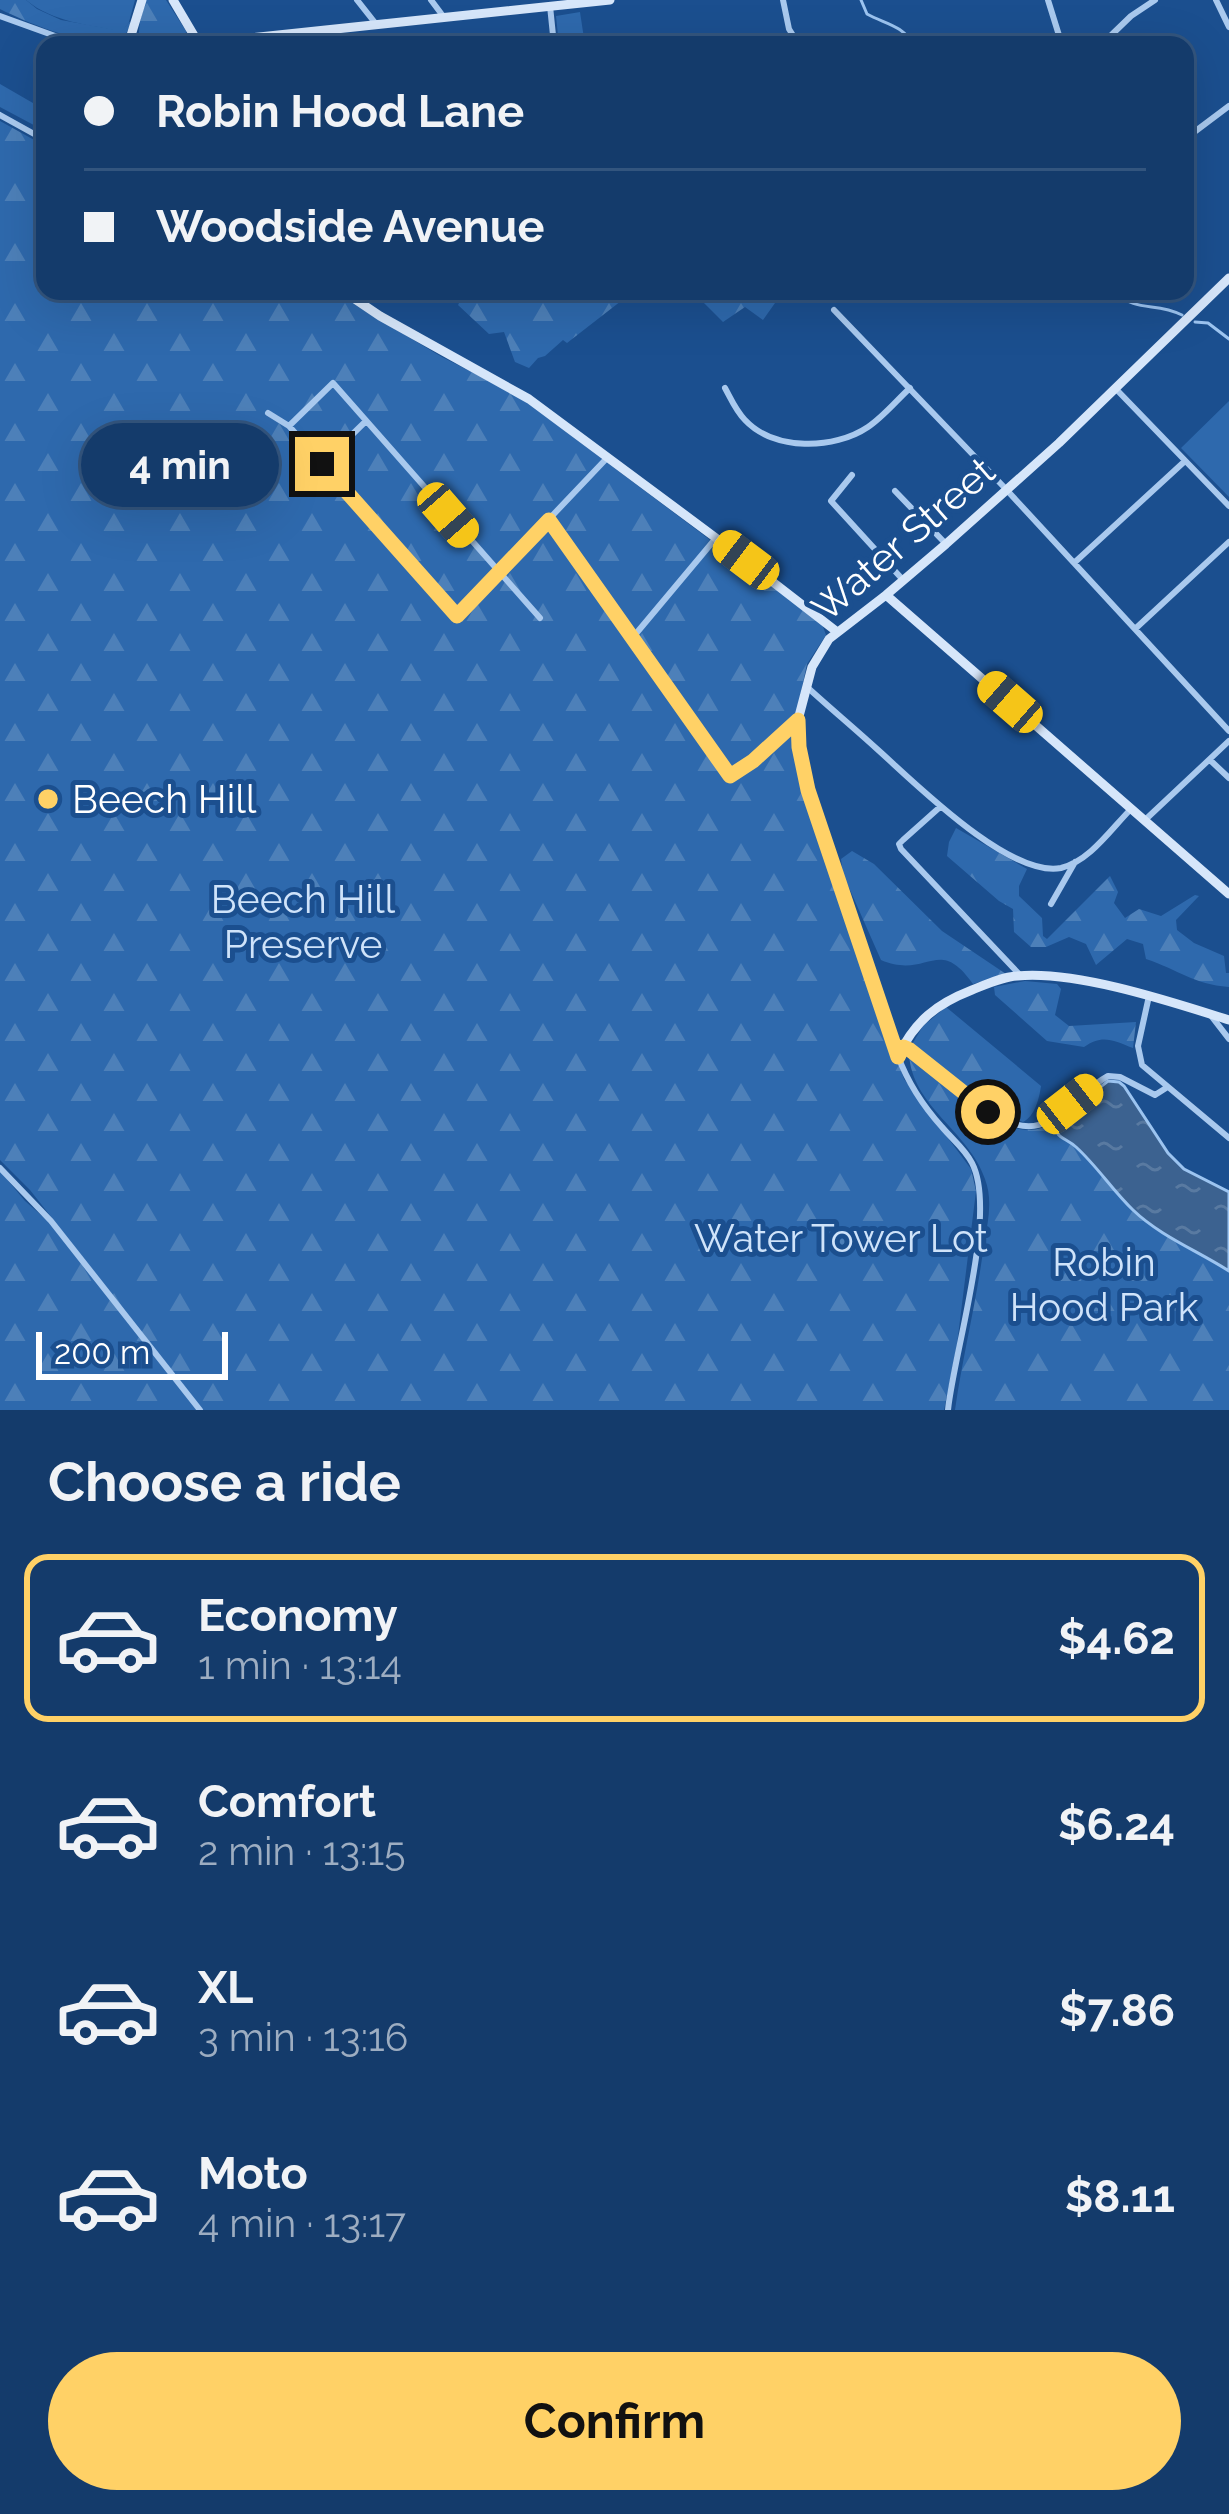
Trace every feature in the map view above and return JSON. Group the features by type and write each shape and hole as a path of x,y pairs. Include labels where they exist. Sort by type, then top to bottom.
{"street":[{"path":"131,36 142,0"},
{"path":"172,0 194,36"},
{"path":"357,0 376,24"},
{"path":"431,0 443,16"},
{"path":"270,36 524,4 550,7 610,0"},
{"path":"784,0 793,36"},
{"path":"1048,0 1059,36"},
{"path":"1110,36 1155,0"},
{"path":"1216,0 1229,27"},
{"path":"550,7 553,36"},
{"path":"0,16 55,36"},
{"path":"1194,132 1229,106"},
{"path":"0,115 36,135"},
{"name":"Water Street","path":"900,1052 808,790 798,720 816,657 836,631 946,544 1229,278"},
{"path":"358,300 448,356 513,389 836,631"},
{"path":"834,310 1229,731"},
{"path":"289,426 333,383 540,618"},
{"path":"725,388 741,416 758,431 785,442 805,443 853,436 910,388"},
{"path":"1115,388 1229,506"},
{"path":"268,413 289,426 457,616 607,458"},
{"path":"322,464 366,421"},
{"path":"1074,563 1185,461"},
{"path":"853,476 831,501 904,581"},
{"path":"895,491 946,544"},
{"path":"549,520 730,776 798,720"},
{"path":"633,637 716,538"},
{"path":"1135,629 1229,542"},
{"path":"886,595 1229,894"},
{"path":"807,687 940,807 982,838 1026,862 1048,868 1076,862"},
{"path":"1145,820 1229,741"},
{"path":"1210,760 1229,778"},
{"path":"940,807 904,838 901,849 1020,976"},
{"path":"1051,904 1076,862 1132,809"},
{"path":"900,1052 935,1007 1020,976 1072,980 1229,1020"},
{"path":"1149,997 1138,1054 1148,1072 1229,1138"},
{"path":"1210,1014 1229,1039"},
{"path":"900,1052 910,1050 988,1112 1021,1126 1045,1123 1108,1076 1155,1095 1166,1088"},
{"path":"900,1052 914,1092 965,1152 980,1189 969,1302 948,1410"},
{"path":"0,1168 51,1221 200,1410"}],"green space":[{"path":"0,0 26,0 61,20 122,31 131,23 125,36 70,36 0,9"},
{"path":"26,0 135,0 122,32 60,18"},
{"path":"146,0 166,0 186,36 139,36"},
{"path":"580,12 584,36 558,36 556,16"},
{"path":"0,84 36,105 36,126 0,107"},
{"path":"0,121 36,141 36,300 350,300 442,357 517,395 822,624 826,635 807,664 796,715 799,764 904,1079 971,1169 976,1191 944,1410 203,1410 30,1190 0,1160"},
{"path":"460,300 622,300 529,368 515,362 504,332 489,334 458,305"},
{"path":"701,300 775,303 763,320 745,307 723,322"},
{"path":"1229,401 1229,497 1181,448"},
{"path":"956,828 1027,869 1019,896 1042,918 1047,939 1110,876 1118,892 1114,903 1125,918 1139,909 1161,916 1199,896 1176,920 1177,930 1224,956 1229,987 1196,980 1146,959 1143,944 1127,939 1096,965 1086,944 1069,937 1046,947 1031,947 1014,932 1013,909 947,856"},
{"path":"852,851 874,864 942,931 1006,974 973,984 950,962 897,965 881,960 843,874 841,859"},
{"path":"1025,981 1057,984 1061,989 1055,1015 1069,1026 1136,1022 1133,1048 1108,1040 1084,1047 1047,1041 995,995 994,987"},
{"path":"946,1007 1041,1086 1036,1107 1023,1122 993,1109 911,1046 923,1026"},
{"name":"Robin Hood Park","path":"909,1054 961,1097 1004,1124 1029,1130 1056,1122 1054,1129 1134,1211 1229,1271 1229,1410 955,1410 989,1195 977,1162 920,1089"},
{"path":"0,1171 50,1223 197,1410 0,1410"}],"water":[{"path":"1108,1081 1124,1086 1184,1169 1229,1192 1229,1271 1144,1219 1084,1154 1058,1134 1056,1122"}],"waterway":[{"path":"861,0 867,14 907,36"},
{"path":"1127,300 1182,315"},
{"path":"1195,322 1208,323 1229,339"}],"place":[{"name":"Beech Hill","path":"48,799"}],"route":[{"path":"322,464 457,616 549,520 728,775 753,761 798,720 808,790 898,1057 903,1047 910,1050 988,1112"}],"park label":[{"name":"Beech Hill Preserve","path":"303,922"},
{"name":"Water Tower Lot","path":"841,1238"}]}
